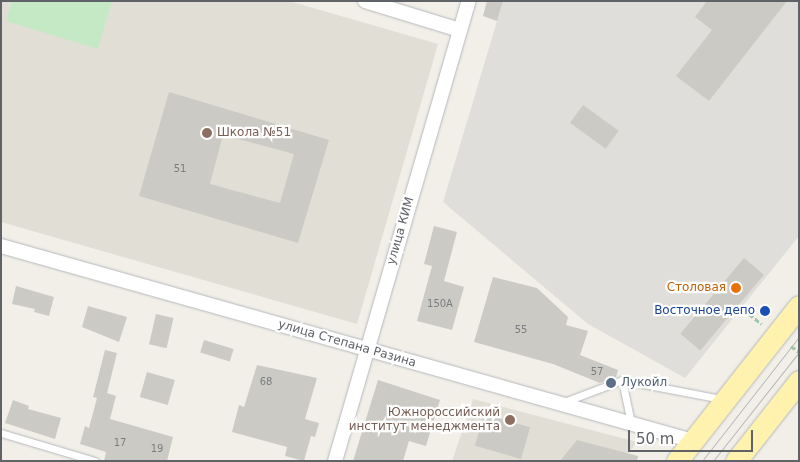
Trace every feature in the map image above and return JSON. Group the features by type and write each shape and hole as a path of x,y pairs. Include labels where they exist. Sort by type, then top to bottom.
{"main road":[{"path":"677,461 799,306"},
{"path":"736,461 799,381"}],"street":[{"path":"365,1 460,30"},
{"name":"улица КИМ","path":"334,461 469,1"},
{"name":"улица Степана Разина","path":"1,246 693,441"}],"lane":[{"path":"561,403 622,380 724,400"},
{"path":"622,380 631,422"},
{"path":"1,433 95,461"}],"shaded area":[{"name":"Школа №51","path":"1,1 289,1 438,44 357,324 1,222"},
{"path":"503,1 799,1 799,236 685,378 588,324 443,202"},
{"name":"Южнороссийский институт менеджмента","path":"473,399 637,442 622,461 452,461"}],"green space":[{"path":"12,1 112,1 98,49 6,21"}],"building":[{"path":"487,1 503,1 497,21 483,16"},
{"path":"707,1 787,1 709,101 676,76 712,30 695,17"},
{"path":"169,92 329,140 298,243 139,196","holes":["223,135 294,154 280,203 210,184"]},
{"path":"583,105 619,131 606,149 570,123"},
{"path":"434,226 457,232 444,281 464,287 452,330 417,321 432,266 424,264"},
{"path":"744,258 764,275 700,351 680,334"},
{"path":"493,277 537,288 568,317 566,325 588,331 580,355 618,370 616,377 600,383 553,364 474,342"},
{"path":"16,286 54,297 49,316 34,312 35,309 12,304"},
{"path":"88,306 127,317 119,342 82,327"},
{"path":"156,314 174,318 167,348 149,344"},
{"path":"204,340 234,349 230,361 200,352"},
{"path":"105,350 117,353 107,393 116,396 110,419 173,437 167,461 104,461 106,452 80,444 85,426 89,428 97,398 93,397"},
{"path":"257,365 317,378 305,419 319,423 315,437 311,436 304,461 285,456 287,447 232,432 239,405 244,407"},
{"path":"147,372 175,380 168,405 140,397"},
{"path":"378,380 440,400 426,446 409,441 403,461 353,461"},
{"path":"13,400 29,406 28,409 61,418 55,439 5,423"},
{"path":"484,414 530,427 521,459 475,446"},
{"path":"577,440 638,456 637,461 560,461"}],"tram line":[{"path":"702,461 799,337"},
{"path":"713,461 799,352"}],"place":[{"name":"Школа №51","path":"207,133"},
{"name":"Столовая","path":"736,288"},
{"name":"Восточное депо","path":"765,311"},
{"name":"Лукойл","path":"611,383"},
{"name":"Южнороссийский институт менеджмента","path":"510,420"}]}
